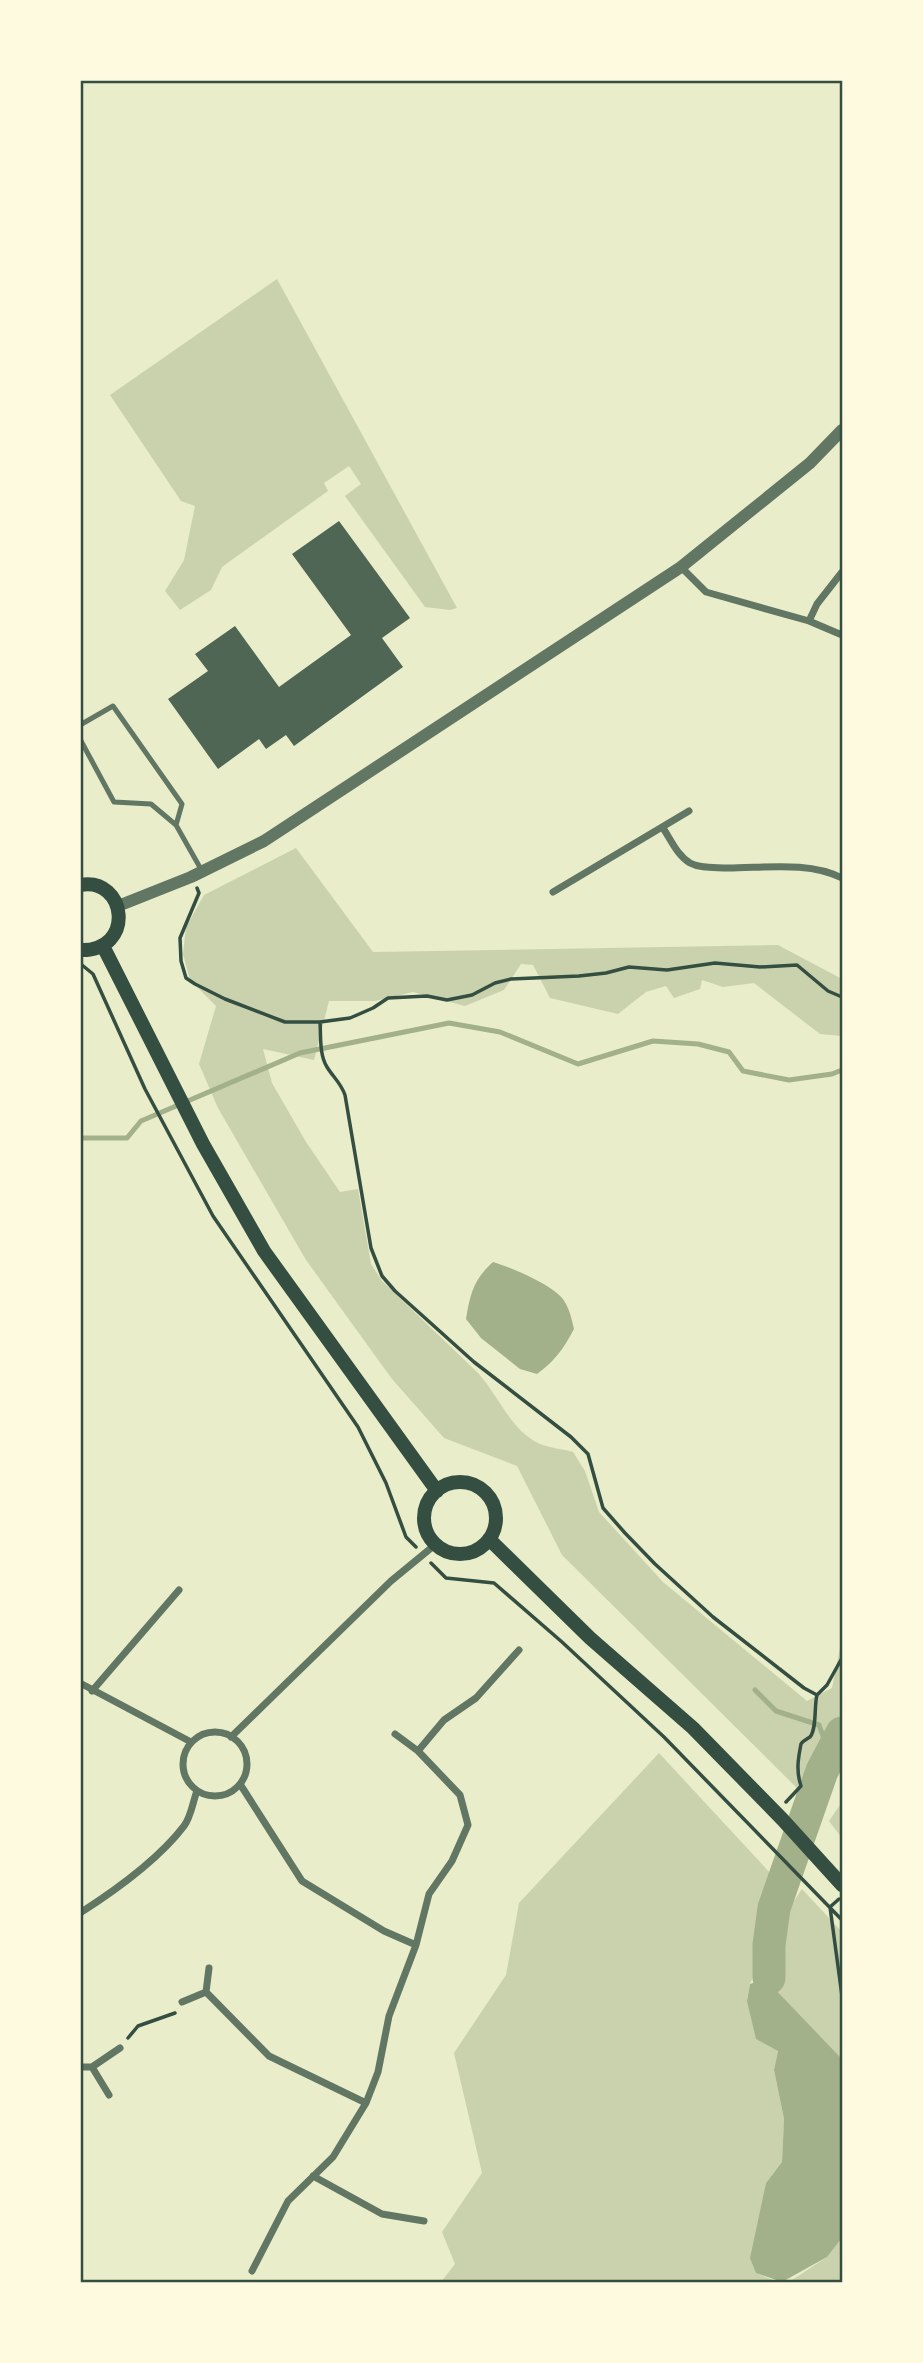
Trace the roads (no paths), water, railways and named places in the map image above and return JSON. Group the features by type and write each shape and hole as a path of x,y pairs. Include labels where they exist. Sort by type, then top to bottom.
{"main road":[{"path":"80,885 100,886 111,895 118,906 120,918 112,939 103,946 80,950"},
{"path":"103,946 202,1144 264,1251 437,1491"},
{"path":"461,1482 474,1485 485,1492 496,1515 495,1528 482,1547 464,1554 453,1553 436,1544 429,1536 424,1517 430,1498 437,1491 448,1484 461,1482"},
{"path":"489,1539 590,1638 693,1728 842,1885"}],"street":[{"path":"118,906 197,874 264,841 681,568 810,463 842,430"},
{"path":"681,568 706,592 809,621 842,635"},
{"path":"809,621 817,604 842,572"},
{"path":"553,892 689,811"},
{"path":"663,828 680,856 692,864 706,867 791,868 832,873 842,878"},
{"path":"231,1737 391,1581 436,1544"},
{"path":"92,1691 179,1590"},
{"path":"418,1751 444,1720 475,1698 519,1650"},
{"path":"80,1683 191,1742"},
{"path":"208,1733 226,1734 240,1743 246,1756 247,1771 240,1784 229,1793 214,1796 197,1791 188,1781 183,1769 184,1755 191,1742 208,1733"},
{"path":"252,2271 288,2201 333,2157 366,2103 378,2072 389,2016 416,1945 429,1894 452,1861 468,1825 460,1795 418,1751 395,1734"},
{"path":"240,1784 302,1881 384,1931 416,1945"},
{"path":"80,1913 142,1868 186,1824 197,1791"},
{"path":"206,1992 209,1968"},
{"path":"206,1992 269,2056 366,2103"},
{"path":"182,2002 206,1992"},
{"path":"80,2067 92,2067 120,2048"},
{"path":"92,2067 109,2095"},
{"path":"313,2176 382,2214 424,2221"}],"lane":[{"path":"80,725 113,706 182,804 176,825"},
{"path":"80,738 114,802 151,804 176,825 197,874"}],"waterway":[{"path":"80,1138 127,1138 141,1121 300,1053 449,1023 500,1032 578,1064 653,1041 698,1044 729,1052 743,1071 789,1080 842,1070"},
{"path":"755,1690 776,1711 819,1725 830,1755"},
{"path":"769,1978 769,1945 774,1908 822,1771 842,1733"}]}
